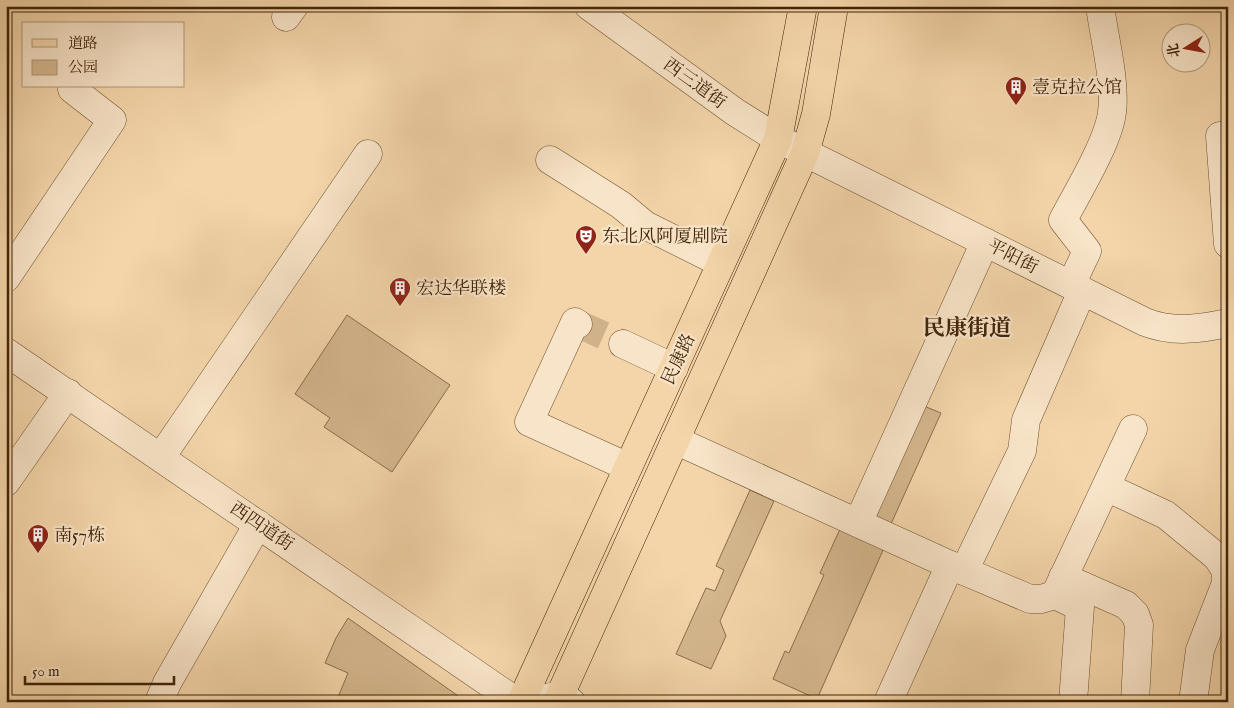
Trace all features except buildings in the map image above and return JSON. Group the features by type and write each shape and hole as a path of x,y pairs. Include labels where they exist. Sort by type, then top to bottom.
{"main road":[{"name":"民康路","path":"521,702 778,138 803,6"},
{"name":"民康路","path":"563,700 675,440 805,153 816,114 834,6"}],"street":[{"name":"西三道街","path":"589,6 736,112 805,153"},
{"path":"888,702 957,568 1022,452 1026,420 1076,288 1087,251 1063,220 1106,134 1112,114 1112,87 1100,6"},
{"path":"6,278 112,120 72,89"},
{"path":"1220,136 1228,244"},
{"name":"平阳街","path":"805,153 1076,288 1159,327 1192,329 1228,322"},
{"path":"161,457 368,154"},
{"path":"550,160 622,205 645,226 721,263"},
{"path":"858,523 985,242"},
{"path":"578,324 575,322 529,422 628,467"},
{"path":"623,344 674,368"},
{"name":"西四道街","path":"6,352 517,702"},
{"path":"6,482 68,393"},
{"path":"1059,586 1133,429"},
{"path":"675,440 957,568 1030,599 1059,586 1126,605 1135,614 1139,625 1135,702"},
{"path":"1106,487 1166,515 1217,557 1226,570 1226,583 1200,650 1193,702"},
{"path":"159,702 167,683 258,524"},
{"path":"1059,586 1080,607 1073,702"},
{"path":"530,702 563,700"}],"green space":[{"path":"347,315 450,385 392,472 324,427 330,418 295,394"},
{"path":"919,404 941,413 891,524 870,514"},
{"path":"750,490 774,501 720,621 726,636 711,669 676,654 706,588 715,591 724,570 716,566"},
{"path":"840,529 884,548 817,699 773,679 785,651 789,653 824,575 820,573"},
{"path":"348,618 465,702 336,702 348,673 325,663 336,638"}],"tunnel":[{"path":"578,324 623,344"}],"place":[{"name":"壹克拉公馆","path":"1016,106"},
{"name":"东北风阿厦剧院","path":"586,255"},
{"name":"宏达华联楼","path":"400,307"},
{"name":"南57栋","path":"38,554"}],"district":[{"name":"民康街道","path":"967,327"}]}
